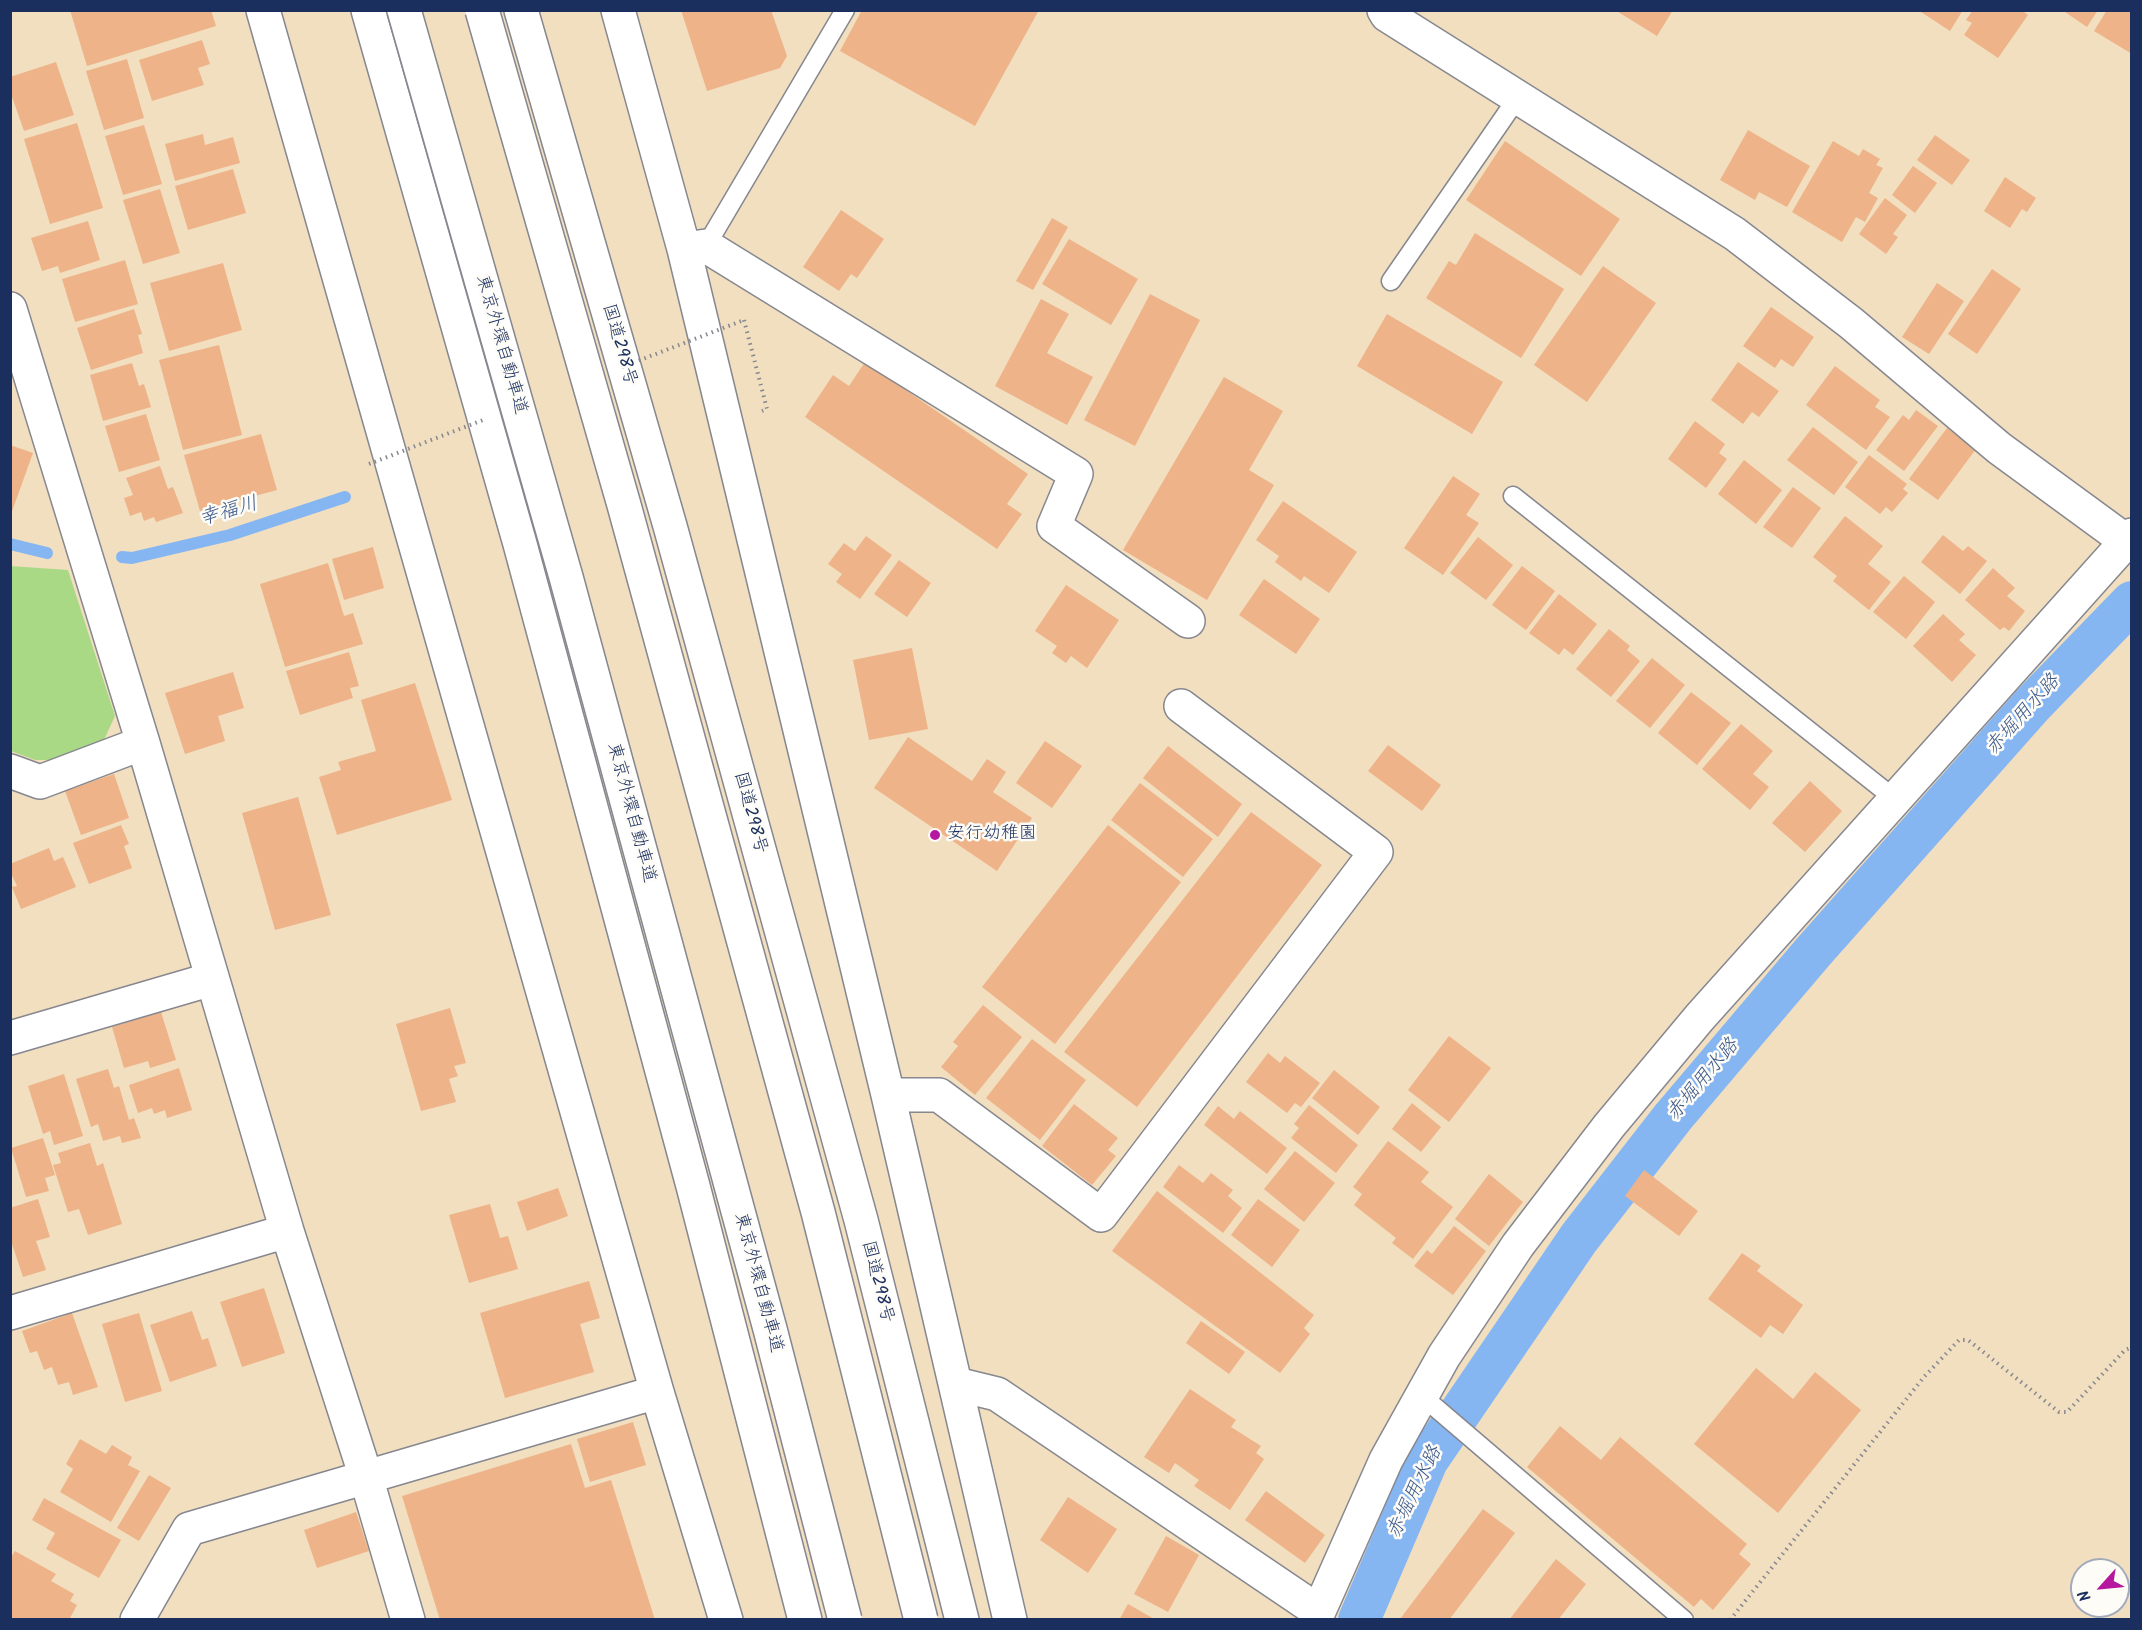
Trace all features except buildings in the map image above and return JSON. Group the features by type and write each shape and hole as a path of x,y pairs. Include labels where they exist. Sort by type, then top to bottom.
{"main road":[{"path":"264,10 657,1392 726,1620"},
{"path":"349,10 520,544"},
{"path":"368,10 520,544 690,1174 805,1620"},
{"name":"東京外環自動車道","path":"404,10 569,588 770,1329 845,1620"},
{"path":"482,10 624,506 808,1178 921,1620"},
{"name":"国道298号","path":"521,10 670,526 861,1220 962,1620"},
{"path":"545,10 670,526"},
{"path":"618,10 695,247 1010,1620"},
{"path":"956,1384 997,1394 1317,1615 1386,1460 1444,1356 1518,1245 1609,1126 1700,1017 2129,538 1999,448 1851,323 1735,234 1387,15 1384,10"},
{"path":"695,247 1076,474 1054,526 1188,621"},
{"path":"10,309 22,387 143,743 287,1231 366,1478 408,1620"},
{"path":"888,1095 939,1095 1101,1215 1376,852 1181,706"},
{"path":"10,771 40,782 143,743"},
{"path":"10,1038 212,979"},
{"path":"10,1313 287,1231"},
{"path":"137,1620 189,1529 657,1392"}],"lane":[{"path":"695,247 845,10"},
{"path":"1390,281 1518,97"},
{"path":"1513,496 1894,799"},
{"path":"1422,1396 1684,1620"}],"path":[{"path":"1730,1620 1924,1377 1959,1340 1968,1340 2059,1412 2067,1412 2125,1350 2132,1349"}],"green space":[{"path":"10,566 68,570 115,716 103,742 60,760 35,760 11,751"}],"waterway":[{"name":"幸福川","path":"122,557 132,558 230,535 345,497"},
{"name":"幸福川","path":"10,544 47,553"},
{"name":"赤堀用水路","path":"1359,1620 1427,1461 1579,1238 1673,1117 1813,952 2033,704 2132,602"}],"place":[{"name":"安行幼稚園","path":"935,835"}]}
